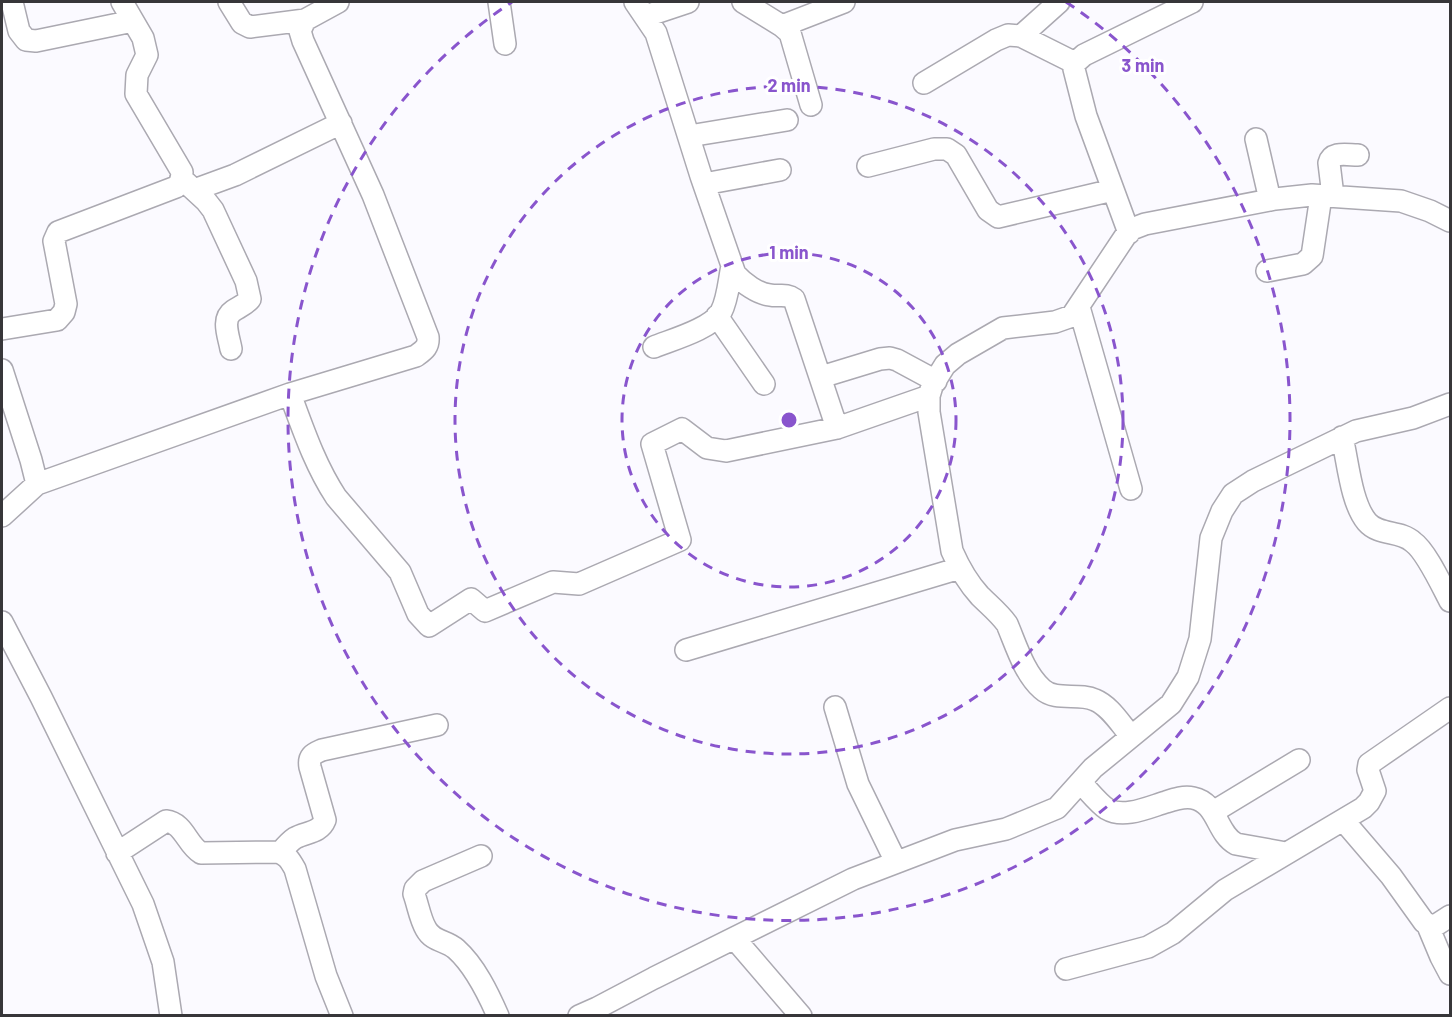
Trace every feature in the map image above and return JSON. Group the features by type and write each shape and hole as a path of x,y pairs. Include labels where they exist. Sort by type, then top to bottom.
{"street":[{"path":"12,2 19,31 26,40 36,41 133,21"},
{"path":"122,2 143,38 147,55 137,75 136,94 188,184 213,210 246,280 250,299 227,316 231,349"},
{"path":"229,2 242,23 250,27 305,20 338,2"},
{"path":"499,2 505,44"},
{"path":"688,2 640,9 656,33 732,266 740,279 764,294 786,295 794,299 837,428"},
{"path":"742,2 790,33 811,105"},
{"path":"782,26 844,2"},
{"path":"1021,36 1059,2"},
{"path":"1129,233 1086,116 1074,69 1075,63 1084,55 1192,2"},
{"path":"2,516 37,484 290,393 416,356 428,344 428,337 373,195 303,41 300,31 305,20"},
{"path":"924,83 996,40 1008,36 1021,36 1075,63"},
{"path":"689,136 787,120"},
{"path":"2,329 57,320 64,312 66,304 54,240 58,232 176,187 235,175 340,123"},
{"path":"1256,139 1270,200"},
{"path":"868,166 934,149 946,149 956,155 988,210 998,217 1113,190"},
{"path":"1267,272 1303,264 1312,256 1327,196 1330,158 1334,155 1358,155"},
{"path":"704,184 780,170"},
{"path":"1131,736 1097,700 1049,694 1042,690 1031,678 1007,624 978,593 960,568 952,550 929,412 932,388 945,365 958,354 1003,328 1064,320 1072,316 1129,233 1145,224 1270,200 1327,196 1401,201 1450,221"},
{"path":"654,347 704,326 717,316 725,297 732,266"},
{"path":"1079,307 1131,489"},
{"path":"717,316 764,384"},
{"path":"821,377 890,358 932,388"},
{"path":"2,370 37,484"},
{"path":"290,393 315,459 327,483 336,497 400,572 418,614 429,626 471,599 485,611 553,582 579,584 680,540 652,444 682,429 707,448 726,451 837,428 932,388"},
{"path":"579,1016 854,879 955,840 1006,829 1057,808 1094,768 1171,704 1188,677 1200,639 1211,538 1222,511 1233,494 1253,481 1356,431 1413,418 1450,404"},
{"path":"1342,437 1360,513 1370,526 1377,530 1414,542 1450,601"},
{"path":"686,650 960,568"},
{"path":"2,622 143,904 163,962 171,1016"},
{"path":"835,707 858,784 896,862"},
{"path":"1066,969 1148,947 1173,933 1225,890 1363,808 1375,791 1368,770 1369,764 1450,708"},
{"path":"280,853 298,837 320,829 325,820 310,767 311,755 322,750 437,725"},
{"path":"1213,812 1299,760"},
{"path":"1081,783 1107,809 1118,812 1133,811 1187,797 1194,798 1204,803 1213,812 1226,837 1236,844 1286,853"},
{"path":"1343,820 1391,876 1428,926 1450,974"},
{"path":"117,853 166,821 178,825 193,847 201,853 280,853 290,859 295,869 326,976 342,1016"},
{"path":"481,856 423,881 415,888 414,894 425,928 435,940 449,944 457,950 469,964 498,1016"},
{"path":"1428,926 1433,927 1450,916"},
{"path":"734,938 801,1016"}]}
